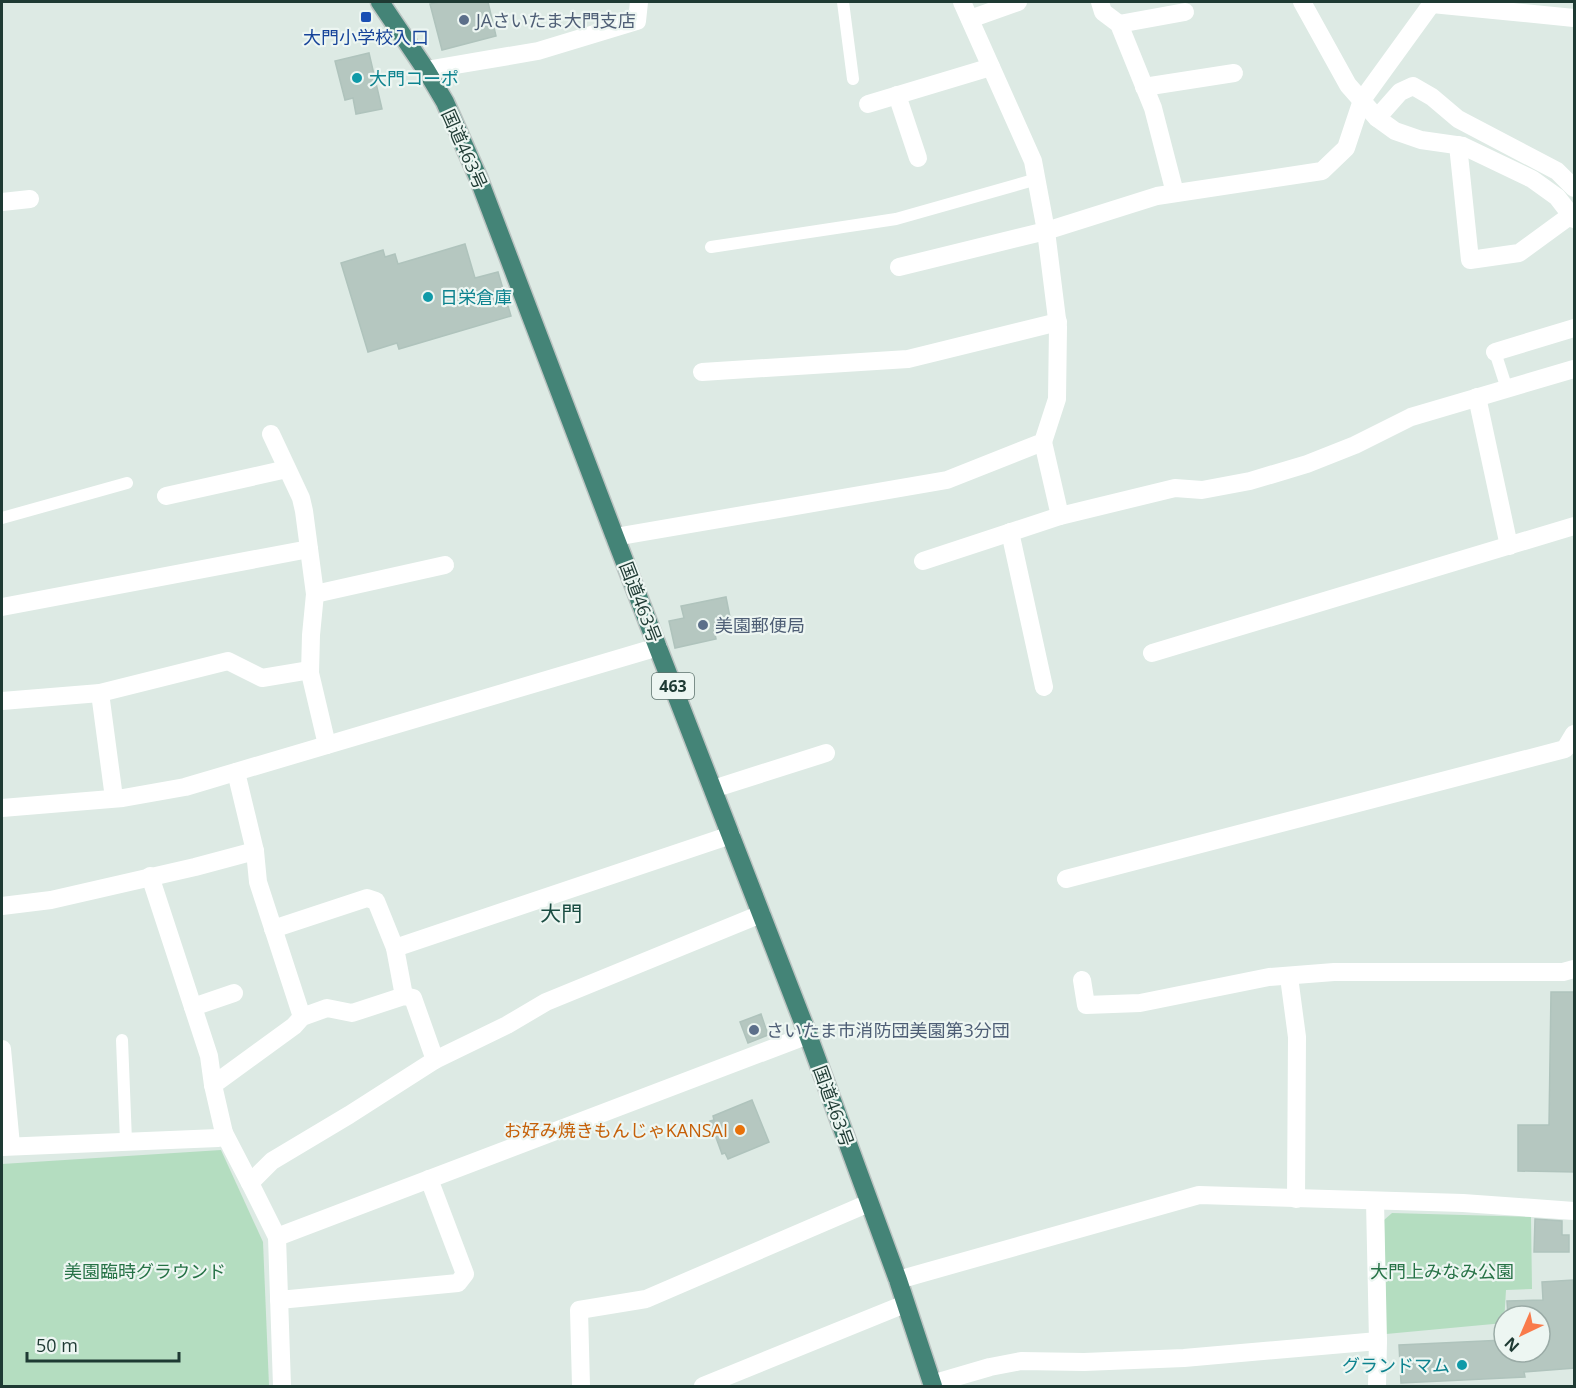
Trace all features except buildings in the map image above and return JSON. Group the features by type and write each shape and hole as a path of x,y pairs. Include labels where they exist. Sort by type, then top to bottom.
{"highway":[{"name":"国道463号","path":"380,2 445,102 478,177 808,1035 898,1280 933,1385"}],"street":[{"path":"426,70 538,51 637,21 639,2"},
{"path":"962,2 1033,161 1037,179 1058,322 1057,399 1043,442 1060,516"},
{"path":"970,19 1018,2"},
{"path":"1100,2 1104,12 1119,24 1153,108 1175,193"},
{"path":"1302,2 1348,85 1377,118 1395,131 1421,140 1458,145 1463,146 1532,179 1557,197 1573,217 1519,254 1470,260 1458,145"},
{"path":"899,267 1046,231 1157,196 1322,171 1346,148 1362,100 1432,3 1575,18"},
{"path":"1119,24 1185,12"},
{"path":"868,104 991,67"},
{"path":"1144,87 1234,73"},
{"path":"1377,118 1400,92 1413,86 1432,97 1458,119 1557,171 1575,189"},
{"path":"897,95 918,158"},
{"path":"2,202 30,199"},
{"path":"702,372 908,359 1058,322"},
{"path":"1495,352 1575,328"},
{"path":"923,561 1060,516 1175,488 1202,490 1250,481 1306,464 1355,445 1411,417 1575,369"},
{"path":"1477,397 1509,546"},
{"path":"272,434 301,498 315,594 310,670 327,745"},
{"path":"615,537 947,480 1043,442"},
{"path":"166,496 287,469"},
{"path":"1152,653 1575,526"},
{"path":"1010,532 1044,687"},
{"path":"2,607 309,549"},
{"path":"315,594 445,565"},
{"path":"2,808 114,798 184,787 658,647"},
{"path":"2,701 100,693 228,661 262,678 310,670"},
{"path":"100,693 114,798"},
{"path":"1066,879 1565,749 1575,734"},
{"path":"713,789 826,753"},
{"path":"236,772 255,850 258,882 302,1017"},
{"path":"395,948 731,835"},
{"path":"2,906 51,900 195,867 255,850"},
{"path":"150,876 208,1056 224,1133 277,1237 282,1386"},
{"path":"273,929 368,898 376,901 395,948 404,996"},
{"path":"250,1183 272,1161 349,1116 435,1060 507,1025 569,991 762,914"},
{"path":"1082,980 1086,1005 1140,1004 1269,977 1334,972 1563,972 1575,969"},
{"path":"1289,977 1297,1037 1296,1199"},
{"path":"193,1007 234,993"},
{"path":"213,1085 294,1026 302,1017 327,1008 352,1013 404,996 412,998 435,1060"},
{"path":"277,1237 808,1035"},
{"path":"2,1049 6,1146 218,1138 224,1133"},
{"path":"279,1300 458,1283 465,1274 429,1179"},
{"path":"898,1280 1199,1195 1462,1203 1575,1211"},
{"path":"1375,1201 1377,1386"},
{"path":"581,1386 579,1310 646,1299 869,1203"},
{"path":"703,1386 722,1383 905,1304"},
{"path":"933,1385 990,1367 1020,1361 1084,1362 1184,1358 1378,1341"}],"lane":[{"path":"843,2 853,79"},
{"path":"711,247 896,219 1037,179"},
{"path":"1495,352 1507,389"},
{"path":"2,518 127,483"},
{"path":"122,1040 126,1141"}],"green space":[{"name":"美園臨時グラウンド","path":"221,1150 263,1242 269,1386 2,1386 2,1164"},
{"name":"大門上みなみ公園","path":"1392,1213 1531,1217 1532,1289 1506,1290 1505,1304 1492,1304 1492,1324 1386,1334 1384,1220"}],"place":[{"name":"大門小学校入口","path":"366,17"},
{"name":"JAさいたま大門支店","path":"464,20"},
{"name":"大門コーポ","path":"357,78"},
{"name":"日栄倉庫","path":"428,297"},
{"name":"美園郵便局","path":"703,625"},
{"name":"さいたま市消防団美園第3分団","path":"754,1030"},
{"name":"お好み焼きもんじゃKANSAI","path":"740,1130"},
{"name":"グランドマム","path":"1462,1365"}],"district":[{"name":"大門","path":"561,913"}]}
